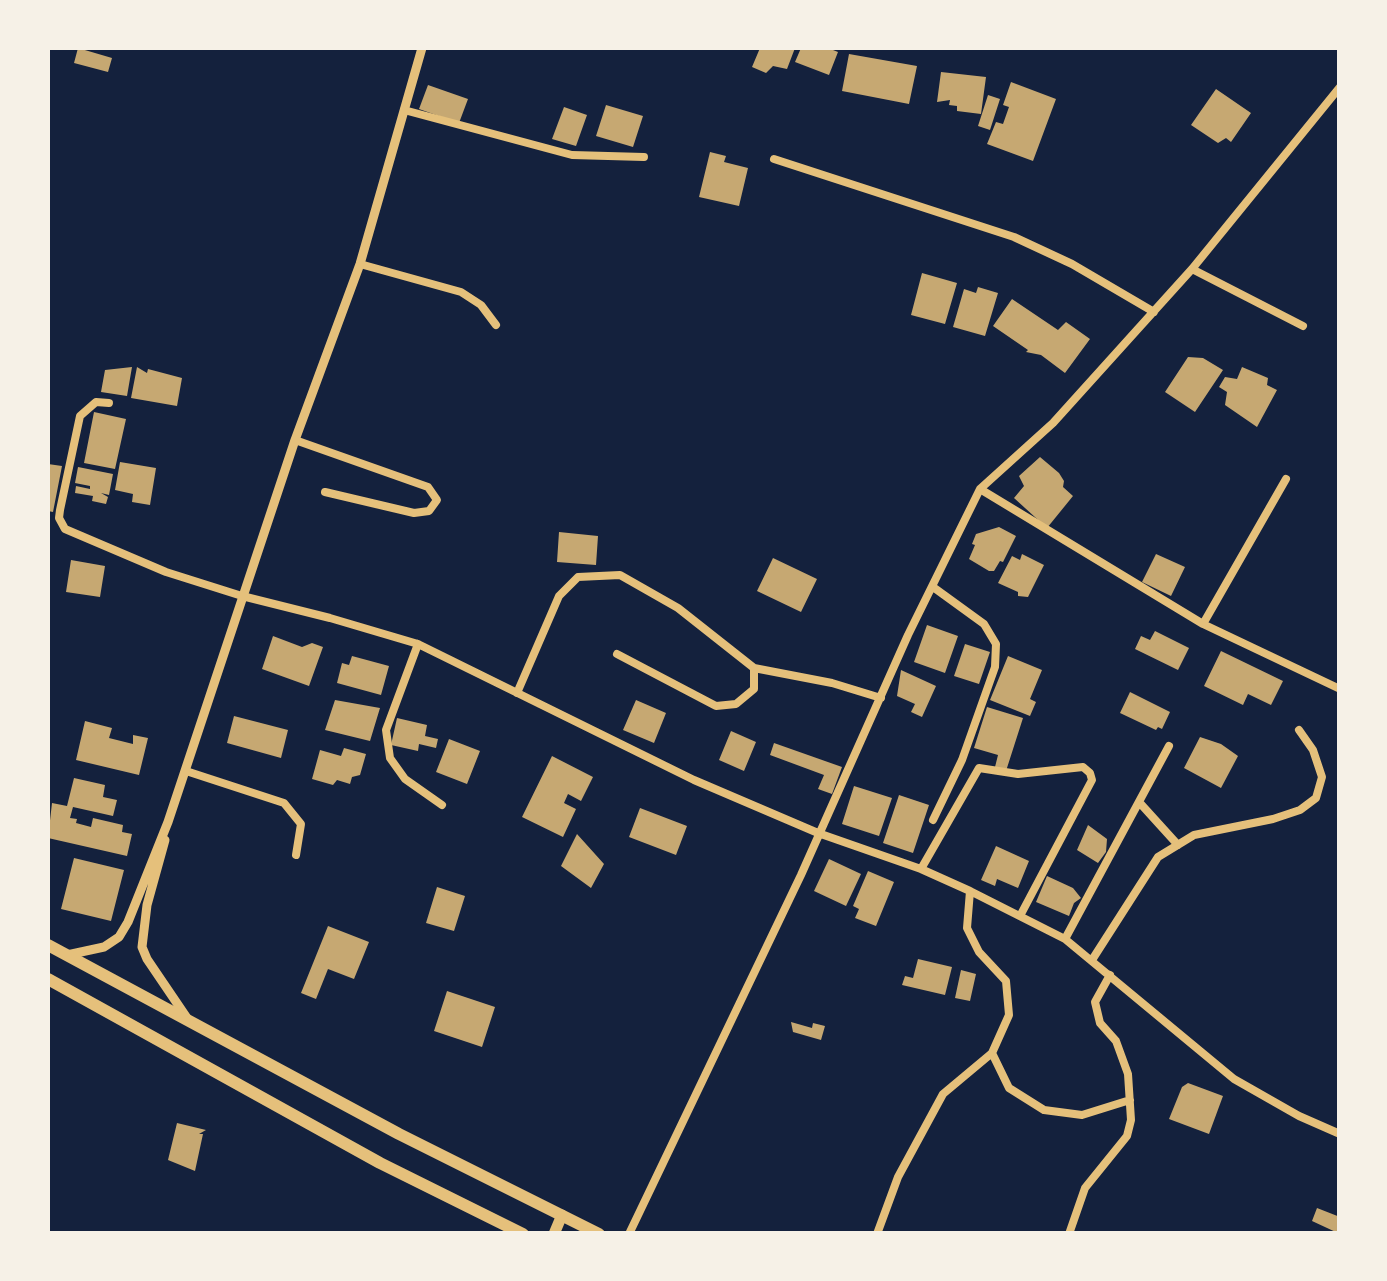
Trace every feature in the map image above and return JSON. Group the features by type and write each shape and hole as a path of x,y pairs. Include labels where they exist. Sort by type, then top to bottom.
{"highway":[{"path":"48,944 399,1134 592,1232"},
{"path":"48,979 380,1162 523,1234"},
{"path":"472,1209 494,1234"}],"main road":[{"path":"554,1234 562,1215"}],"street":[{"path":"67,955 104,947 118,937 128,922 168,822 295,440 360,264 422,48"},
{"path":"629,1234 980,489 1053,423 1154,312 1340,87"},
{"path":"404,110 572,155 644,156"},
{"path":"774,158 1014,238 1072,264 1154,312"},
{"path":"360,264 461,292 480,305 496,325"},
{"path":"1192,269 1302,326"},
{"path":"109,403 88,406 80,416 60,510 64,528 166,572 418,644 694,780 970,891 1065,940 1234,1079 1340,1134"},
{"path":"295,440 428,486 438,500 429,511 414,512 324,492"},
{"path":"1204,624 1286,479"},
{"path":"980,489 1204,624 1340,689"},
{"path":"517,693 559,596 578,577 620,575 678,608 754,668 881,698"},
{"path":"932,587 984,624 996,644 995,666 975,723 933,820"},
{"path":"418,644 386,730 390,758 405,779 442,805"},
{"path":"617,654 716,706 736,704 754,689 754,668"},
{"path":"1092,960 1158,857 1194,836 1273,819 1300,810 1316,798 1322,776 1299,730"},
{"path":"1065,940 1170,746"},
{"path":"921,869 979,768 1018,774 1083,768 1092,780 1020,916"},
{"path":"186,771 284,804 301,824 296,855"},
{"path":"1139,802 1178,845"},
{"path":"168,822 147,905 142,946 146,959 188,1020"},
{"path":"877,1234 898,1177 943,1094 992,1053 1009,1015 1006,982 979,952 967,928 970,891"},
{"path":"1069,1234 1085,1188 1126,1136 1131,1120 1128,1074 1116,1041 1100,1023 1096,1002 1110,974"},
{"path":"992,1053 1009,1088 1044,1110 1082,1114 1130,1100"}],"building":[{"path":"78,48 112,58 108,72 74,63"},
{"path":"760,48 795,48 787,69 773,66 766,73 752,67"},
{"path":"801,48 838,52 829,75 795,62"},
{"path":"849,54 917,66 909,104 842,91"},
{"path":"941,72 986,77 981,114 957,111 957,106 949,105 950,100 937,102"},
{"path":"1011,82 1056,99 1033,161 987,144 996,122 1003,124 1009,107 1003,105"},
{"path":"428,85 468,99 459,123 419,109"},
{"path":"1216,89 1251,113 1231,142 1226,138 1218,143 1191,125"},
{"path":"988,95 1000,99 990,130 978,126"},
{"path":"606,105 643,116 633,147 596,136"},
{"path":"564,107 587,115 576,146 552,139"},
{"path":"710,152 726,156 724,162 748,168 739,206 699,197"},
{"path":"922,273 957,283 945,324 911,315"},
{"path":"978,287 998,293 985,336 953,327 964,289 976,293"},
{"path":"1012,299 1058,330 1066,322 1090,339 1065,373 1041,355 1026,352 993,326"},
{"path":"1188,357 1203,358 1223,370 1195,412 1165,392"},
{"path":"132,367 127,396 101,392 105,370"},
{"path":"137,367 147,373 148,369 182,378 177,406 131,398"},
{"path":"1242,367 1268,378 1267,385 1277,390 1257,427 1225,405 1227,392 1219,387 1225,377 1237,379"},
{"path":"94,412 126,419 115,469 84,463"},
{"path":"1040,457 1059,473 1063,487 1073,496 1047,528 1014,498 1024,486 1019,476"},
{"path":"120,462 156,468 150,505 132,502 133,494 115,490"},
{"path":"48,464 62,466 53,512 48,511"},
{"path":"78,467 113,474 109,495 101,493 108,497 106,504 92,501 93,496 75,493 76,486 90,489 75,483"},
{"path":"999,527 1016,536 1003,562 989,571 969,559 975,545 972,544 976,534"},
{"path":"559,532 598,536 596,565 557,562"},
{"path":"1022,554 1044,565 1028,597 1018,596 1018,592 998,583 1012,556 1020,560"},
{"path":"1156,554 1185,567 1171,596 1142,582"},
{"path":"773,558 817,579 801,612 757,591"},
{"path":"71,560 105,566 100,597 66,592"},
{"path":"927,625 958,636 945,673 914,662"},
{"path":"1155,631 1189,648 1178,670 1135,649 1141,636 1150,640"},
{"path":"273,636 302,647 312,643 323,647 309,686 262,669"},
{"path":"965,644 990,652 979,684 954,676"},
{"path":"1221,651 1283,681 1271,705 1248,694 1243,705 1204,686"},
{"path":"352,656 389,666 381,695 337,683 342,663 349,665"},
{"path":"1008,656 1042,670 1030,699 1036,702 1030,716 990,700"},
{"path":"901,670 936,686 922,717 911,712 915,704 897,696"},
{"path":"1130,692 1170,712 1162,729 1156,730 1120,713"},
{"path":"335,700 380,708 370,741 325,730"},
{"path":"636,700 666,713 654,743 623,730"},
{"path":"987,707 1023,718 1006,771 995,767 998,755 974,748"},
{"path":"234,716 288,730 281,758 227,743"},
{"path":"397,718 427,725 425,736 438,739 436,748 419,744 418,751 391,745"},
{"path":"85,721 112,728 109,738 133,744 133,735 148,738 139,775 76,760"},
{"path":"731,731 756,742 744,771 719,760"},
{"path":"1200,737 1221,744 1238,756 1221,788 1184,768"},
{"path":"449,739 480,751 467,784 436,772"},
{"path":"774,743 842,767 832,794 818,789 824,775 770,755"},
{"path":"344,748 366,754 360,775 352,777 350,784 337,780 333,785 312,779 320,750 341,756"},
{"path":"552,756 593,777 581,801 568,794 564,803 576,809 563,837 522,817"},
{"path":"74,778 105,785 103,797 117,800 113,816 73,807 70,818 91,827 93,818 123,825 122,832 132,834 127,856 48,838 52,803 67,806"},
{"path":"854,786 892,798 879,836 842,824"},
{"path":"899,795 929,805 913,853 883,843"},
{"path":"640,808 687,826 676,855 629,837"},
{"path":"1088,825 1107,839 1106,852 1098,863 1077,850"},
{"path":"577,834 604,864 591,888 561,866"},
{"path":"996,846 1029,861 1018,888 997,879 995,886 981,880"},
{"path":"74,858 124,870 111,921 61,909"},
{"path":"829,859 861,874 846,906 814,891"},
{"path":"868,871 894,882 876,926 855,918 859,909 853,906"},
{"path":"1047,876 1073,888 1081,898 1074,903 1069,916 1036,902"},
{"path":"437,887 465,896 454,931 426,923"},
{"path":"328,926 369,942 354,979 328,969 316,999 301,993"},
{"path":"918,959 952,967 945,995 902,985 905,976 913,978"},
{"path":"961,970 976,974 970,1001 955,998"},
{"path":"447,991 495,1007 482,1047 434,1031"},
{"path":"791,1022 812,1028 813,1023 825,1026 821,1040 793,1032"},
{"path":"1188,1083 1223,1096 1209,1134 1169,1119 1182,1087"},
{"path":"177,1123 206,1130 199,1134 203,1134 195,1171 168,1160"},
{"path":"1317,1208 1340,1217 1340,1234 1312,1221"}]}
